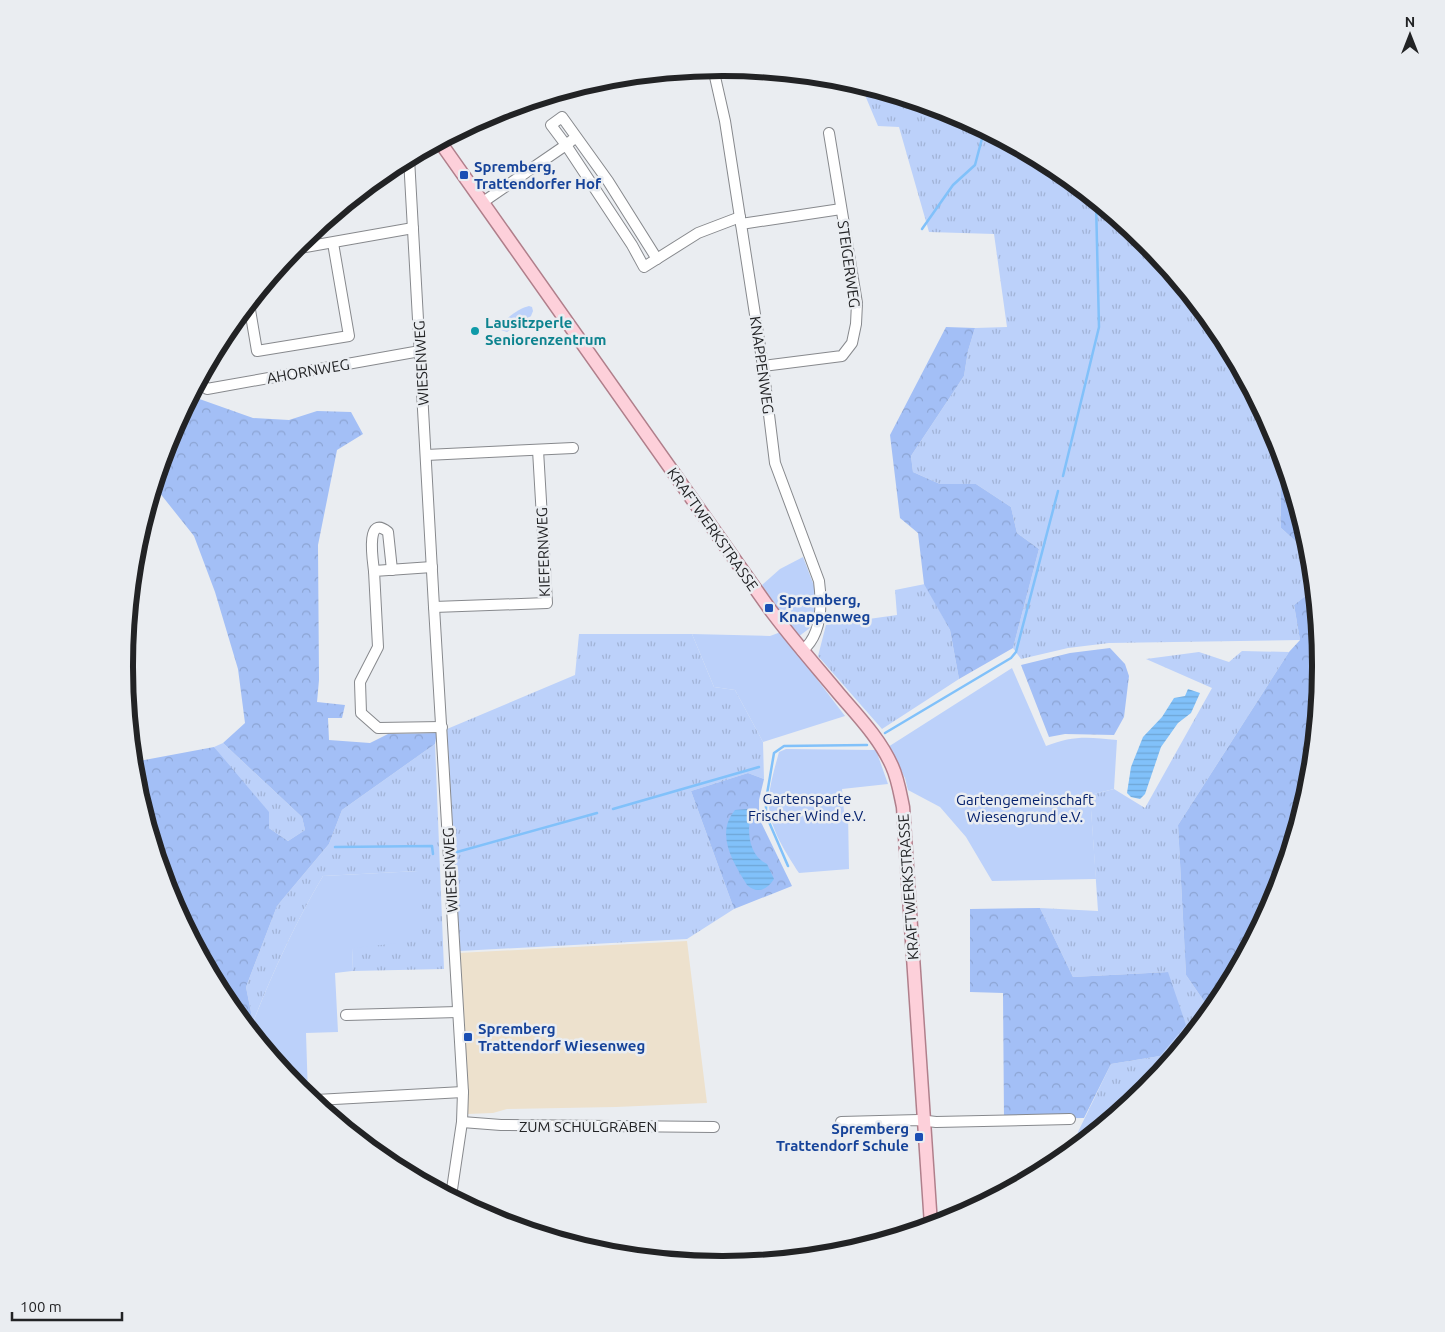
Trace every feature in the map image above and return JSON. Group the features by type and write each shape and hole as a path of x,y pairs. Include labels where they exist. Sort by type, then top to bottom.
{"main road":[{"name":"KRAFTWERKSTRASSE","path":"443,147 762,598 802,651 871,732 892,765 903,807 930,1217"}],"street":[{"name":"KNAPPENWEG","path":"715,76 725,121 741,220 775,462 819,581 821,595 820,611 815,633 809,644 802,651"},
{"path":"562,117 608,181 657,259 644,267 632,245 566,145 551,125 562,117"},
{"name":"STEIGERWEG","path":"763,366 842,356 852,343 856,324 857,303 829,133"},
{"path":"483,202 576,137"},
{"name":"WIESENWEG","path":"410,167 463,1092 462,1122 452,1190"},
{"path":"596,190 608,181"},
{"name":"STEIGERWEG","path":"657,259 698,233 741,220 841,209"},
{"path":"307,247 413,228"},
{"path":"632,245 644,238"},
{"path":"251,313 257,351 349,336 333,243"},
{"name":"AHORNWEG","path":"204,386 207,389 420,351"},
{"path":"426,455 573,448"},
{"name":"KIEFERNWEG","path":"434,607 547,603 538,450"},
{"path":"392,570 388,532 384,529 379,529 374,532 372,538 378,647 360,682 361,713 378,728 442,727"},
{"path":"374,571 432,567"},
{"path":"346,1015 458,1012"},
{"path":"324,1100 463,1092"},
{"path":"841,1122 1070,1119"},
{"name":"ZUM SCHULGRABEN","path":"462,1122 501,1125 714,1127"}],"shaded area":[{"path":"1188,689 1200,693 1191,713 1178,723 1161,747 1145,794 1140,799 1131,797 1127,793 1131,767 1143,737 1162,717 1174,698 1185,696"},
{"path":"748,809 751,845 759,858 767,864 774,879 762,890 751,888 747,885 736,867 726,838 729,819 735,810"},
{"path":"687,941 707,1103 507,1109 493,1113 467,1114 458,953"}],"green space":[{"path":"864,94 948,121 983,137 1017,155 1082,198 1140,249 1166,277 1213,338 1233,371 1251,405 1280,474 1281,528 1299,545 1307,589 1308,594 1294,605 1300,640 1109,643 1068,648 1021,659 1013,648 1039,549 1017,533 1011,507 976,484 940,484 913,472 911,456 964,376 968,351 975,328 1007,327 994,234 929,232 899,127 878,126"},
{"path":"529,306 532,307 533,311 531,316 507,332 501,330 501,326 509,317"},
{"path":"946,327 975,328 968,351 964,376 911,456 913,472 940,484 976,484 1011,507 1017,533 1039,549 1013,648 959,679 950,630 924,584 918,533 900,518 890,435"},
{"path":"198,398 253,418 289,420 317,411 351,412 363,434 337,450 318,545 319,680 317,702 345,705 342,718 328,718 329,740 370,743 388,734 437,733 435,744 342,810 329,844 277,906 246,987 253,1022 232,994 212,961 178,892 164,856 153,819 141,761 214,747 269,812 269,828 288,841 305,830 302,817 223,743 245,723 238,669 215,592 194,536 159,492 178,440"},
{"path":"1280,474 1299,545 1281,528"},
{"path":"803,557 818,596 815,624 798,637 762,585 780,569"},
{"path":"925,584 950,630 959,679 882,729 818,656 826,625 897,615 895,590"},
{"path":"1308,594 1311,627 1311,705 1301,781 1281,856 1267,892 1233,961 1206,1004 1186,975 1178,825 1289,652 1300,640 1294,605"},
{"path":"781,632 845,716 763,742 735,690 714,687 692,634 770,636"},
{"path":"579,634 692,634 714,687 735,690 763,742 764,779 748,773 691,791 734,909 687,939 460,951 447,729 575,675"},
{"path":"1110,648 1125,664 1129,676 1124,717 1114,735 1065,734 1049,737 1021,665 1070,653"},
{"path":"1242,651 1289,652 1178,825 1186,975 1206,1004 1166,1055 1140,1083 1077,1137 1078,1132 1111,1064 1160,1056 1168,972 1073,977 1040,908 1098,911 1090,795 1114,789 1145,808 1212,688 1146,659 1199,652 1229,662"},
{"name":"Gartengemeinschaft Wiesengrund e.V.","path":"1012,668 1046,746 1073,738 1117,740 1114,789 1090,795 1096,879 992,881 966,837 940,807 908,790 905,778 888,747"},
{"path":"223,743 302,817 305,830 288,841 269,828 214,747"},
{"path":"435,744 444,969 352,971 353,947 418,871 323,876 285,948 253,1022 246,987 277,906 329,844 342,810"},
{"name":"Gartensparte Frischer Wind e.V.","path":"786,749 876,750 888,784 842,789 844,812 848,812 849,869 799,873 783,847 771,818 769,798 779,752"},
{"path":"748,773 764,779 759,800 759,818 792,886 734,909 691,791"},
{"path":"418,871 418,941 353,948 352,971 335,973 338,1032 306,1033 308,1085 279,1055 253,1022 293,932 323,876"},
{"path":"1040,908 1073,977 1168,972 1186,1025 1160,1056 1111,1064 1084,1118 1004,1119 1003,993 970,992 970,909"}],"waterway":[{"path":"922,229 953,185 975,165 982,137"},
{"path":"1063,476 1099,327 1096,210"},
{"path":"885,733 1011,658 1016,652 1058,491"},
{"path":"788,866 766,815 766,800 774,753 784,746 867,745"},
{"path":"613,809 759,767"},
{"path":"457,852 597,813"},
{"path":"335,847 432,846 433,854"}],"place":[{"name":"Spremberg, Trattendorfer Hof","path":"464,175"},
{"name":"Lausitzperle Seniorenzentrum","path":"475,331"},
{"name":"Spremberg, Knappenweg","path":"769,608"},
{"name":"Spremberg Trattendorf Wiesenweg","path":"468,1037"},
{"name":"Spremberg Trattendorf Schule","path":"919,1137"}]}
